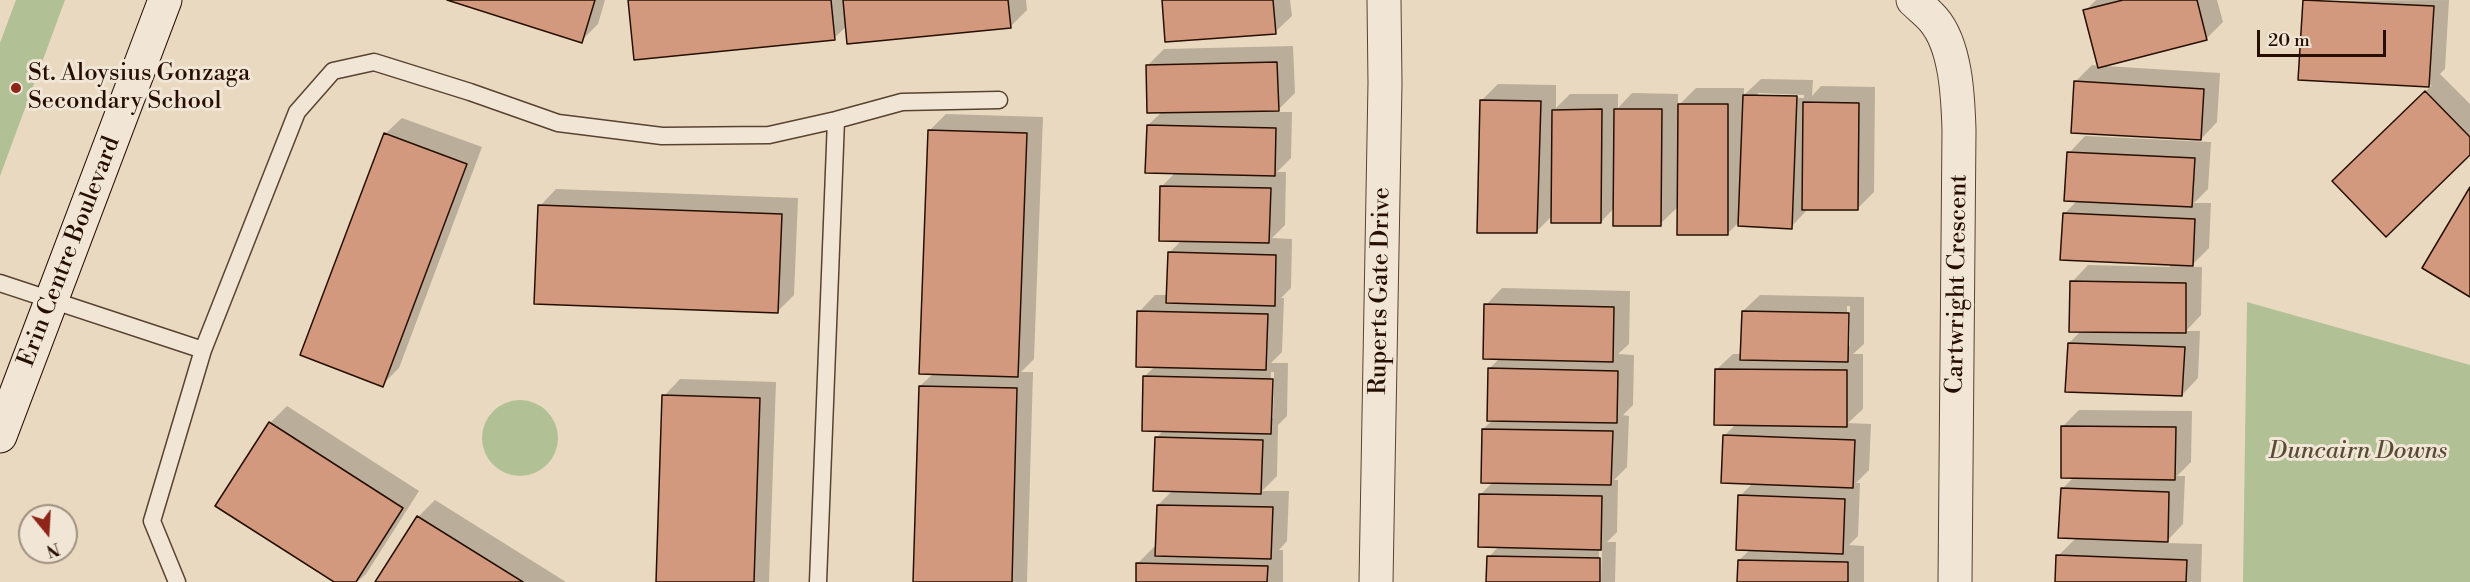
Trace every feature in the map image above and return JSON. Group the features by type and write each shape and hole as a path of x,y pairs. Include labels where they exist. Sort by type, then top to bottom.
{"street":[{"name":"Erin Centre Boulevard","path":"0,436 165,0"},
{"name":"Ruperts Gate Drive","path":"1376,582 1385,95 1384,0"},
{"name":"Cartwright Crescent","path":"1913,0 1935,20 1951,56 1958,91 1955,582"}],"lane":[{"path":"177,582 152,521 203,350 297,112 333,71 374,62 558,123 662,136 769,135 902,102 999,100"},
{"path":"818,582 836,120"},
{"path":"0,283 203,350"}],"green space":[{"name":"St. Aloysius Gonzaga Secondary School","path":"16,0 65,0 0,176 0,43"},
{"name":"Duncairn Downs","path":"2247,302 2470,365 2470,582 2243,582"},
{"path":"528,400 541,406 552,417 558,430 556,453 541,470 528,476 512,476 499,470 484,453 482,430 488,417 505,402"}],"building":[{"path":"447,0 595,0 582,43"},
{"path":"628,0 831,0 835,40 634,60"},
{"path":"843,0 1008,0 1011,28 847,44"},
{"path":"1162,0 1273,0 1276,34 1165,42"},
{"path":"2123,0 2197,0 2207,40 2098,68 2083,10"},
{"path":"2303,0 2434,6 2429,87 2298,80"},
{"path":"1277,62 1279,111 1147,113 1146,65"},
{"path":"2074,81 2204,89 2201,140 2071,133"},
{"path":"2425,91 2470,137 2470,155 2386,237 2332,181"},
{"path":"1743,95 1797,96 1792,229 1738,226"},
{"path":"1480,100 1541,101 1537,233 1477,233"},
{"path":"1803,102 1859,103 1858,210 1802,210"},
{"path":"1678,104 1728,104 1728,235 1677,235"},
{"path":"1602,109 1601,223 1551,223 1552,110"},
{"path":"1614,109 1662,109 1661,226 1613,226"},
{"path":"1147,125 1276,128 1275,176 1145,173"},
{"path":"928,130 1027,133 1018,377 919,374"},
{"path":"384,133 467,164 383,387 300,355"},
{"path":"2067,152 2195,158 2192,207 2064,201"},
{"path":"1160,186 1271,188 1269,243 1159,241"},
{"path":"2470,187 2470,297 2422,268"},
{"path":"538,205 782,214 778,313 534,304"},
{"path":"2063,213 2195,219 2193,266 2060,260"},
{"path":"1168,252 1276,255 1275,306 1166,303"},
{"path":"2070,281 2186,283 2186,333 2069,332"},
{"path":"1484,304 1614,307 1613,362 1483,359"},
{"path":"1137,311 1268,314 1266,370 1136,367"},
{"path":"1742,311 1849,313 1848,362 1740,360"},
{"path":"2068,343 2185,347 2182,396 2065,392"},
{"path":"1488,368 1618,371 1617,423 1487,421"},
{"path":"1715,369 1847,370 1847,427 1714,425"},
{"path":"1143,376 1273,379 1271,434 1142,431"},
{"path":"919,386 1017,388 1012,582 913,582"},
{"path":"662,395 760,398 754,582 656,582"},
{"path":"269,422 403,508 356,582 334,582 215,506"},
{"path":"2061,426 2176,427 2175,480 2061,478"},
{"path":"1482,429 1613,431 1611,485 1481,483"},
{"path":"1723,435 1855,440 1853,488 1721,483"},
{"path":"1155,437 1263,440 1261,494 1153,491"},
{"path":"2061,488 2169,492 2168,542 2058,538"},
{"path":"1479,494 1602,496 1601,550 1478,547"},
{"path":"1738,495 1845,499 1843,554 1736,550"},
{"path":"1157,505 1273,507 1271,559 1155,556"},
{"path":"417,516 523,582 375,582"},
{"path":"2056,555 2187,560 2186,582 2055,582"},
{"path":"1487,556 1600,558 1600,582 1486,582"},
{"path":"1738,560 1848,562 1848,582 1737,582"},
{"path":"1136,563 1268,566 1267,582 1136,582"}],"place":[{"name":"St. Aloysius Gonzaga Secondary School","path":"16,88"}]}
